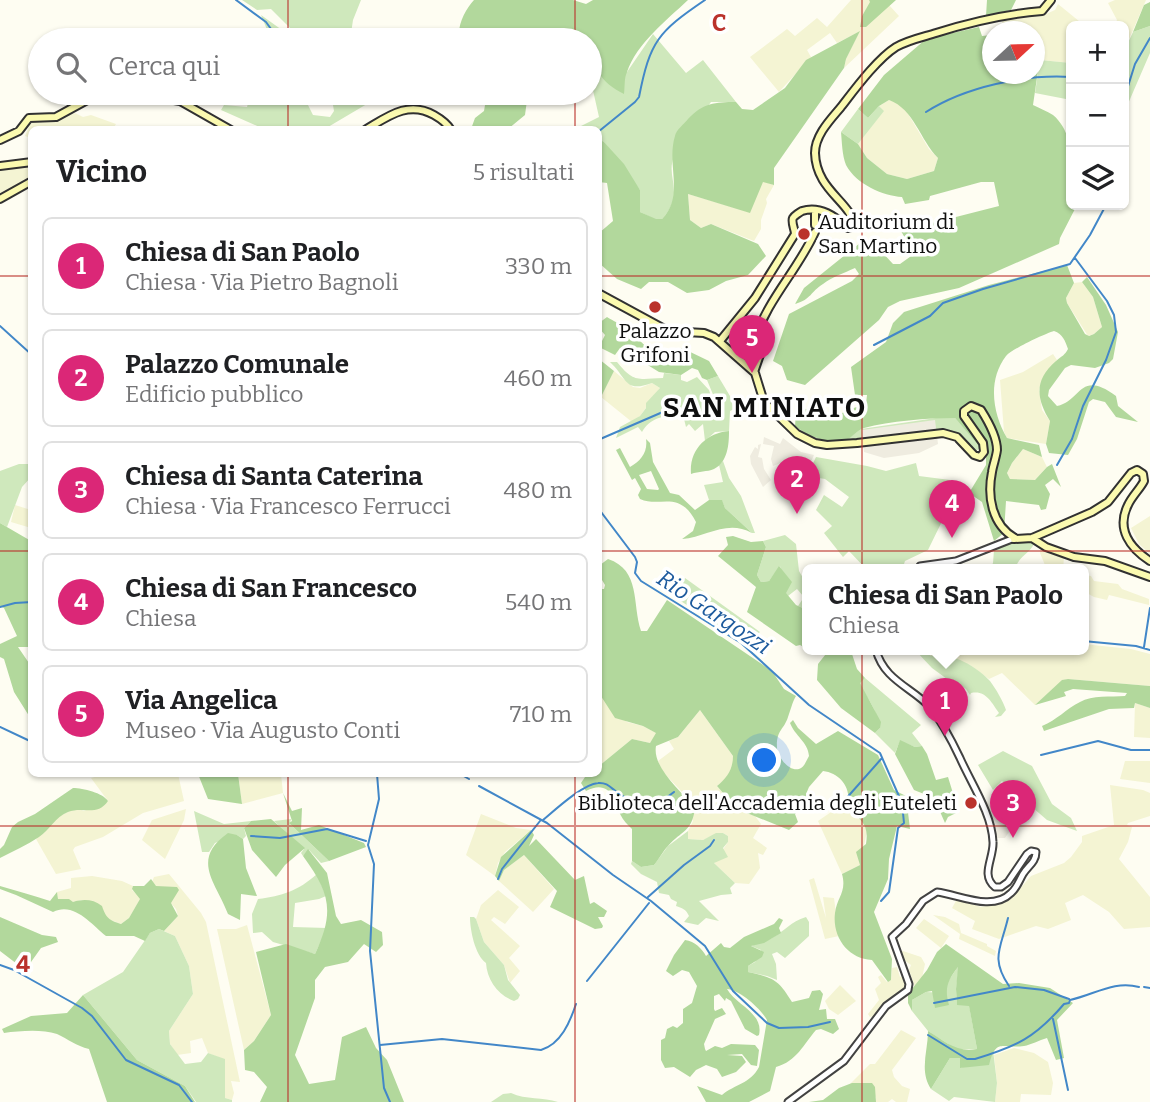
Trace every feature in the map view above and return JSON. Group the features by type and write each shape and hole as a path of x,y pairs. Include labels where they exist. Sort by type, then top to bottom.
{"main road":[{"path":"720,341 755,298 795,234 792,220 794,216 815,210 832,216 848,228 854,226 851,216 817,172 815,147 838,110 889,52 898,46 974,22 1042,11 1051,0"},
{"path":"0,141 19,131 29,118 56,117 78,105"},
{"path":"187,105 224,126"},
{"path":"372,126 394,113 423,109 448,126"},
{"path":"0,166 28,162"},
{"path":"0,199 28,183"},
{"path":"754,372 763,346 755,340 760,325 806,251 815,228 815,210"},
{"path":"602,295 674,333 708,334 720,341 754,372 764,402 797,434 820,444 857,443 943,433 957,438 978,457 983,454 983,443 964,416 967,409 975,406 986,418 997,448 990,484 990,506 1004,530 1013,538 1032,538 1100,507 1115,494 1131,473 1137,470 1143,474 1144,481 1124,514 1124,529 1132,547 1150,561"},
{"path":"1032,538 1046,547 1074,556 1105,561 1150,577"}],"street":[{"path":"934,564 956,561 1013,538"},
{"path":"788,1102 844,1061 886,1006 908,990 909,984 892,937 906,924 923,901 937,892 979,901 1004,898 1014,890 1023,873 1036,858 1036,852 1031,851 1005,884 992,886 988,873 993,842 979,794 969,780 944,728 926,704 888,673 879,655"}],"green space":[{"path":"242,0 361,0 352,28 290,28 271,9 257,10"},
{"path":"474,0 573,0 586,4 593,0 688,0 638,51 626,74 624,94 602,78 602,28 460,28"},
{"path":"851,0 871,2 862,16 861,27 889,5 899,16 844,68 859,32 837,43 830,33 807,50 811,57 779,92 750,57 787,29 795,36 817,18 827,27"},
{"path":"869,0 896,0 866,27 860,27 862,16 870,2"},
{"path":"987,0 1016,0 1011,10 986,16"},
{"path":"1115,0 1146,0 1129,39 1129,21 1116,21 1108,3"},
{"path":"1150,2 1150,26 1133,32 1144,5"},
{"path":"1058,4 1079,21 1066,21 1066,63 1045,60 1045,21 1002,21 1046,14 1055,10"},
{"path":"261,15 279,28 266,28"},
{"path":"1150,26 1150,53 1129,101 1129,40 1133,32"},
{"path":"979,27 982,36 982,84 1036,84 1033,105 1053,115 1066,134 1066,210 1074,210 1059,244 959,288 900,301 888,307 879,320 805,385 787,380 782,366 773,361 789,314 852,281 859,274 855,268 838,275 805,300 795,304 804,288 860,243 874,239 893,264 900,264 914,254 901,231 999,206 994,182 981,182 930,196 929,200 905,204 902,197 887,194 863,183 846,165 841,132 858,144 867,158 887,174 907,179 934,171 938,158 911,118 898,104 889,100 868,118 858,109 884,75 926,39"},
{"path":"860,31 844,68 774,168 774,185 763,182 750,213 688,194 690,220 701,228 711,224 758,244 766,256 748,275 726,281 709,290 687,293 668,282 649,282 641,289 617,279 602,266 602,230 613,221 607,183 602,182 602,141 624,164 640,190 640,212 662,219 669,210 674,190 672,158 678,129 710,104 736,102 742,109 753,110 785,88 806,60"},
{"path":"653,34 686,73 703,60 736,102 711,102 686,136 674,157 673,201 662,219 656,220 640,212 640,190 602,141 602,126 581,126 599,117 596,105 602,105 602,72 627,72"},
{"path":"1045,60 1066,63 1066,99 1035,93 1036,84 1045,84"},
{"path":"889,100 898,103 907,112 929,149 938,158 934,171 907,179 887,174 867,158 858,144 883,111 879,106"},
{"path":"224,105 308,105 313,115 330,117 334,111 333,105 365,105 330,126 257,126 221,110"},
{"path":"485,105 526,105 525,115 512,126 472,126 475,118 484,111"},
{"path":"879,106 884,111 858,144 841,132 858,109 868,118"},
{"path":"75,113 83,117 91,115 116,124 29,126 37,120 52,121"},
{"path":"28,165 28,180 0,197 0,170"},
{"path":"763,181 774,185 766,199 761,229 754,241 711,224 701,228 690,220 688,194 749,212"},
{"path":"1067,265 1074,283 1066,298 1067,303 1085,334 1094,334 1102,327 1093,297 1082,282 1087,277 1106,305 1118,332 1113,359 1109,363 1095,368 1071,365 1065,368 1049,390 1048,396 1057,406 1072,399 1082,389 1095,385 1116,396 1118,406 1138,422 1116,417 1105,402 1093,399 1089,402 1077,439 1068,455 1049,453 1046,444 1050,421 1040,397 1041,382 1049,368 1067,351 1066,343 1062,336 1054,331 1009,353 1000,366 994,387 998,419 1007,438 1039,445 1042,457 1023,449 1007,473 1010,479 1035,480 1052,464 1061,487 1053,479 1045,485 1050,494 1046,509 1041,510 1039,505 1006,501 1004,533 994,541 982,502 969,493 986,465 986,454 955,418 909,420 874,426 861,429 848,439 839,441 819,439 795,426 799,405 827,417 866,404 867,395 855,395 851,367 886,342 893,323 904,312 989,285"},
{"path":"1082,282 1093,297 1102,327 1088,336 1066,298 1074,283"},
{"path":"607,317 657,353 664,354 682,348 709,361 718,376 707,380 702,378 698,370 692,368 681,375 659,372 620,348 615,355 602,348 605,335 602,332 602,321"},
{"path":"1053,354 1057,360 1041,382 1039,390 1042,410 1050,421 1046,444 1007,438 1004,432 1000,380 1023,372"},
{"path":"602,361 614,371 602,395"},
{"path":"610,362 617,362 628,374 637,378 663,378 664,373 681,375 681,380 687,382 697,377 709,390 717,414 719,409 707,380 718,376 734,409 730,411 729,431 715,432 705,441 703,424 695,431 689,424 686,427 684,419 678,414 653,421 642,432 638,427 616,438 620,427 640,416 646,403 660,388 652,383 636,386 627,383"},
{"path":"614,371 633,387 640,388 652,383 660,388 640,416 632,422 602,395"},
{"path":"936,418 955,418 980,448 975,452 965,443 938,431 846,440 861,429"},
{"path":"729,431 728,447 719,466 691,474 693,457 701,444 713,435"},
{"path":"646,439 650,443 653,462 670,493 679,495 695,510 709,500 722,500 725,508 752,533 743,529 725,528 682,539 693,531 696,522 690,512 676,503 640,499 638,495 641,489 635,478 632,480 616,450 620,448 630,467 643,456","holes":["651,471 659,489 647,489 639,475"]},
{"path":"1023,449 1042,457 1047,467 1035,480 1010,479 1007,473"},
{"path":"816,457 886,471 916,463 919,476 950,480 951,503 928,550 904,564 861,564 849,551 843,557 824,533 832,526 816,510 824,495 842,507 849,497 825,479 807,476"},
{"path":"723,461 729,478 741,496 755,533 725,508 722,501 709,500 704,485 723,482 719,465"},
{"path":"19,464 28,464 28,480 22,487 7,527 0,523 0,471"},
{"path":"15,505 28,509 28,527 11,522"},
{"path":"1150,516 1150,554 1139,544 1131,528"},
{"path":"0,523 28,539 28,647 18,647 28,662 28,714 14,692 4,659 0,657 0,644 17,636 4,608 0,606"},
{"path":"785,535 796,544 802,576 802,595 797,589 788,596 785,593 780,566 769,581 761,582 757,575 766,547 763,541"},
{"path":"733,536 751,542 763,541 766,547 757,575 761,582 769,581 779,566 792,582 786,593 802,608 802,646 796,646 747,612 756,587 718,556 728,545 726,537"},
{"path":"1017,541 1035,542 1018,564 992,564 994,550"},
{"path":"1041,545 1064,557 1063,564 1045,564 1040,553"},
{"path":"608,559 619,564 631,579 641,631 647,631 667,600 772,671 784,689 796,696 777,742 779,755 788,766 801,768 809,756 790,723 793,720 816,744 838,731 878,755 894,790 906,796 910,829 897,826 889,859 888,879 874,912 892,959 891,980 888,982 872,960 863,959 849,951 836,930 835,913 843,890 842,874 860,865 856,852 866,844 867,837 863,823 847,808 848,795 844,783 835,775 823,771 809,787 806,794 809,800 795,814 798,822 789,830 737,809 717,786 729,773 733,756 700,710 678,737 656,746 656,754 663,771 695,809 691,823 666,848 654,865 641,867 632,861 632,829 621,815 616,798 602,788 586,791 581,783 585,777 602,777 602,764 632,739 650,743 656,733 643,726 615,718 602,698 602,589 605,585 602,580 602,564"},
{"path":"1089,576 1094,581 1118,584 1122,589 1149,599 1149,605 1109,595 1107,600 1089,594"},
{"path":"685,578 760,632 747,644 673,596"},
{"path":"1089,645 1131,649 1150,654 1150,686 1068,679 1062,681 1035,705 1002,673 989,679 970,665 931,656 1089,655"},
{"path":"825,655 852,655 857,669 865,678 860,683 881,722 875,733 841,708 817,680 818,664"},
{"path":"920,655 945,655 971,666 990,681 1006,710 1001,716 995,717 999,713 988,698 981,693 970,695 954,680 949,682"},
{"path":"865,678 921,725 912,733 922,746 915,747 900,741 895,753 875,733 880,728 877,716 859,683"},
{"path":"1062,680 1150,686 1150,708 1135,703 1134,708 1109,709 1044,731 1042,726 1085,700 1125,696 1127,693 1073,689 1064,692 1066,696 1035,705"},
{"path":"602,697 627,722 657,733 650,743 632,739 602,764"},
{"path":"1135,703 1150,708 1150,738 1134,737"},
{"path":"700,710 733,756 727,778 717,786 737,809 755,816 761,824 753,838 767,848 763,855 758,853 760,868 749,884 735,883 714,863 728,842 728,836 723,833 703,840 688,839 688,831 693,821 683,793 662,771 658,761 674,749 669,741 678,737"},
{"path":"900,740 915,747 922,746 936,780 948,777 956,803 956,813 948,817 945,823 934,798 914,790 895,754"},
{"path":"1003,751 1032,766 1052,804 1071,818 1077,831 1047,820 1002,781 993,790 978,765"},
{"path":"1125,761 1150,761 1150,783 1120,779"},
{"path":"179,777 184,801 143,813 103,837 75,847 73,850 81,869 56,874 36,839 59,816 78,809 84,811 108,801 91,778"},
{"path":"199,777 238,777 242,804 208,799"},
{"path":"238,777 281,777 283,793 242,804"},
{"path":"1110,785 1150,793 1150,816 1128,823 1127,825 1132,827 1119,859 1150,897 1150,927 1124,929 1109,912 1083,895 1065,903 1071,920 1048,929 1036,926 999,939 972,929 975,921 952,908 957,899 981,907 1003,903 1012,898 1031,876 1064,863 1082,842 1082,836 1114,825"},
{"path":"73,788 92,792 108,801 99,809 74,810 63,814 39,837 0,858 0,849 12,827"},
{"path":"283,793 292,811 302,808 301,830 319,825 364,843 366,847 329,861 289,823 292,821"},
{"path":"850,799 847,808 864,823 867,831 860,865 842,874 818,821"},
{"path":"186,809 184,820 165,859 142,840 152,820"},
{"path":"194,811 224,824 251,821 244,828 246,836 243,839 237,835 215,843 209,852 202,852"},
{"path":"481,814 516,828 531,830 505,852 498,863 495,876 466,855"},
{"path":"271,819 305,848 285,865 276,877 252,850 244,828 251,821"},
{"path":"291,819 290,824 329,861 321,863 309,850 303,856 301,853 304,849 274,821"},
{"path":"531,830 534,835 529,846 536,839 575,880 584,876 590,904 594,902 607,911 604,917 598,917 602,928 595,929 550,907 557,891 524,855 504,870 499,881 495,876 501,857"},
{"path":"688,831 688,839 703,840 716,833 728,836 728,842 723,848 728,857 714,863 735,883 730,888 732,894 699,901 719,921 706,918 698,925 684,922 689,916 687,912 676,906 677,902 669,895 659,893 657,882 641,874 631,864 632,861 641,867 654,865 668,846"},
{"path":"228,833 243,839 246,868 257,896 241,894 240,920 228,914 209,872 210,853"},
{"path":"308,849 327,873 336,916 341,924 361,920 382,932 383,945 376,952 364,944 348,962 325,967 315,980 315,998 295,1055 309,1084 335,1080 342,1037 366,1027 376,1048 387,1060 404,1102 260,1102 267,1087 254,1072 245,1070 244,1050 254,1041 271,1015 256,952 286,944 315,954 325,926 327,903 319,881 303,856"},
{"path":"524,855 554,889 533,912 499,881 504,870"},
{"path":"169,874 206,922 240,1082 231,1081 234,1093 232,1100 225,1098 225,1060 208,1053 202,1038 190,1041 191,1053 177,1055 170,1044 169,1031 193,994 189,966 175,936 164,931 178,916 176,909 152,882 154,877"},
{"path":"317,874 326,896 295,903 293,927 327,928 315,954 273,942 262,932 253,933 252,914 258,899 289,892"},
{"path":"92,876 122,881 133,886 132,890 141,898 129,918 121,924 108,919 104,911 81,900 73,902 58,899 57,892 71,888 71,878"},
{"path":"814,878 826,918 823,897 834,898 839,936 825,939 809,880"},
{"path":"151,879 156,886 177,887 179,890 171,903 178,916 164,931 159,929 150,933 145,941 134,936 106,936 75,912 61,909 53,912 0,889 0,886 50,901 57,892 58,899 69,899 73,902 92,901 102,906 108,918 121,924 129,918 140,899 132,889 133,886 144,886"},
{"path":"498,890 519,907 505,924 494,917 491,920 520,946 509,958 520,971 510,983 504,965 484,942 476,919 481,905"},
{"path":"933,915 959,924 961,933 987,944 996,951 995,956 959,939 960,934"},
{"path":"0,917 42,935 56,937 58,942 41,948 31,962 17,964 0,951"},
{"path":"470,917 476,919 484,942 504,965 508,980 520,995 518,999 514,1001 503,995 491,981 486,963 474,942"},
{"path":"806,917 809,922 809,936 785,958 777,952 772,954 777,980 748,972 748,966 755,962 761,950 751,946 772,938"},
{"path":"779,918 783,920 779,928 781,933 764,943 751,946 764,952 762,957 748,966 748,972 774,981 783,988 792,1002 809,998 812,991 820,990 823,994 819,1010 826,1009 827,1019 835,1019 839,1029 833,1034 821,1029 816,1030 794,1057 776,1067 770,1091 749,1102 706,1102 697,1086 722,1095 755,1073 759,1067 767,1020 749,1000 727,989 753,1015 759,1027 759,1035 745,1029 731,1001 726,998 725,1001 719,994 714,996 714,1009 715,1011 722,1008 726,1014 715,1019 704,1044 705,1049 706,1051 715,1046 722,1048 731,1044 755,1045 759,1050 757,1066 751,1065 742,1054 727,1055 742,1056 746,1062 736,1072 722,1077 717,1069 706,1065 690,1077 674,1067 665,1068 661,1060 661,1040 665,1038 667,1029 673,1026 677,1028 683,1023 683,1009 692,1003 697,986 689,972 682,970 673,976 666,971 685,940 698,946 706,956 721,943 730,948 744,937 774,924"},
{"path":"924,919 949,936 941,948 916,928"},
{"path":"247,925 271,1015 254,1041 244,1050 217,929 236,929"},
{"path":"159,929 175,936 189,966 193,994 169,1031 170,1044 185,1064 201,1062 208,1053 225,1059 225,1098 232,1102 196,1102 185,1086 137,1060 83,995 123,972 150,933"},
{"path":"946,944 1003,984 1019,983 1050,988 1073,1003 1057,1020 1064,1058 1056,1060 1047,1038 1024,1046 1001,1046 994,1051 989,1065 960,1068 960,1058 950,1058 931,1089 925,1075 928,1031 957,1048 977,1049 969,1006 957,1005 958,967 948,984 949,1005 935,1008 932,991 912,1000 912,1011 908,1003 908,994 937,952"},
{"path":"900,952 921,957 925,964 922,978 915,987 909,970 911,965 904,960"},
{"path":"959,965 957,1004 969,1005 977,1049 956,1049 928,1031 912,1011 912,1000 926,992 945,993 947,983"},
{"path":"897,967 900,977 904,976 907,989 887,1002 877,1015 870,1017 868,1014 879,1000 875,989 881,983 878,977 881,975 887,982 891,980 892,968"},
{"path":"840,985 856,1001 838,1015 829,1009 825,1001"},
{"path":"83,995 137,1060 185,1086 195,1102 107,1102 89,1049 51,1032 4,1033 2,1029 31,1016 67,1013"},
{"path":"901,1030 916,1038 892,1070 902,1086 910,1089 907,1102 896,1102 892,1099 888,1102 876,1102 876,1097 850,1084 870,1064 875,1064"},
{"path":"1014,1048 1034,1053 1048,1062 1053,1083 1051,1095 1021,1094 1020,1102 995,1102 997,1083 994,1055"},
{"path":"993,1050 997,1083 995,1102 954,1097 949,1101 931,1089 950,1058 961,1058 961,1068"},
{"path":"852,1083 872,1083 875,1087 876,1102 809,1102 823,1100 839,1088"},
{"path":"511,1093 558,1102 491,1102 503,1094"}],"shaded area":[{"path":"935,420 938,444 919,453 884,458 864,452 862,430"},
{"path":"764,437 780,444 783,438 801,452 814,455 805,475 800,476 788,460 773,466 771,459 774,446 763,444"},
{"path":"761,444 758,457 762,458 764,469 771,480 763,487 751,464 750,456 755,447 758,449"},
{"path":"955,502 957,522 945,523 942,521 945,513"},
{"path":"981,795 1011,829 1005,838 992,838 978,796"}],"waterway":[{"path":"236,0 270,28"},
{"path":"602,129 639,97 647,63 658,40 676,21 705,0"},
{"path":"1129,84 1135,64 1150,38"},
{"path":"926,112 959,96 996,84 1034,78 1066,77"},
{"path":"874,345 930,316 943,303 1070,264 1103,210"},
{"path":"1057,465 1072,439 1083,406 1106,360 1116,332 1114,315 1107,301 1075,258"},
{"path":"0,326 28,351"},
{"path":"602,438 672,408 700,411"},
{"name":"Rio Gargozzi","path":"602,513 635,557 635,573 641,581 741,643 809,705 880,753 902,803 904,823 898,828 889,892 881,901"},
{"path":"0,607 28,602"},
{"path":"1144,647 1150,608"},
{"path":"1089,642 1150,650"},
{"path":"0,727 28,740"},
{"path":"1041,755 1098,741 1131,750 1150,750"},
{"path":"844,801 882,758"},
{"path":"377,777 379,799 368,845 374,864 370,951 384,1088 390,1102"},
{"path":"465,777 469,779"},
{"path":"543,820 592,784 606,784 625,797 646,803 661,800 674,792"},
{"path":"479,786 547,823 651,901 705,946 733,991 767,1023 779,1028 808,1027 830,1022"},
{"path":"498,879 502,869 540,821"},
{"path":"251,836 280,838 327,829 366,841"},
{"path":"648,897 714,840"},
{"path":"587,981 649,903"},
{"path":"1008,918 998,960 1009,986"},
{"path":"0,965 82,1008 92,1016 126,1060 179,1085 192,1102"},
{"path":"928,1035 967,1059 975,1059 1003,1050 1034,1033 1070,1000 1121,985 1139,987"},
{"path":"934,1003 1015,987 1044,990 1069,999"},
{"path":"1144,987 1150,988"},
{"path":"380,1045 442,1039 541,1050 559,1038 568,1025 576,1004"},
{"path":"1053,1019 1068,1090"}],"place":[{"name":"Auditorium di San Martino","path":"804,234"},
{"name":"Palazzo Grifoni","path":"655,307"},
{"name":"Via Angelica","path":"752,373"},
{"name":"Palazzo Comunale","path":"797,514"},
{"name":"Chiesa di San Francesco","path":"952,538"},
{"name":"Chiesa di San Paolo","path":"945,736"},
{"name":"Biblioteca dell'Accademia degli Euteleti","path":"971,803"},
{"name":"Chiesa di Santa Caterina","path":"1013,838"}],"district":[{"name":"SAN MINIATO","path":"765,407"}]}
